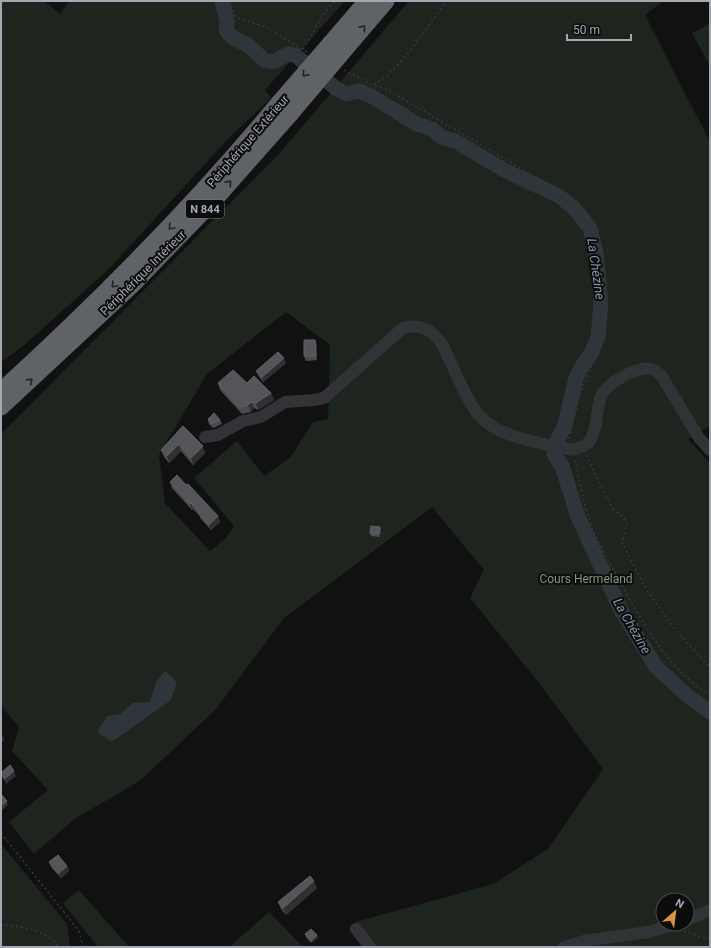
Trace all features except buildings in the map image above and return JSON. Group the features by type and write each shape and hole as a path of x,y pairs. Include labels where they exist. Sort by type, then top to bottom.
{"highway":[{"name":"N 844","path":"336,56 367,1"},
{"name":"Périphérique Intérieur","path":"1,408 136,281 215,198 286,108 386,1"},
{"name":"Périphérique Extérieur","path":"1,391 110,290 286,108"},
{"path":"1,374 37,348 47,349"}],"street":[{"path":"205,437 218,435 242,421 260,417 285,402 324,398 403,328 415,325 426,328 436,336 442,344 476,411 485,420 507,434 550,445 574,448 591,439 601,396 609,387 623,376 642,369 652,369 661,375 699,438 710,450"},
{"path":"695,917 710,910"},
{"path":"356,929 370,947"},
{"path":"564,947 584,941 655,930"}],"path":[{"path":"230,1 236,17 266,27 312,55"},
{"path":"303,50 325,12 335,1"},
{"path":"373,85 386,77 420,38 446,1"},
{"path":"336,56 373,85 386,89 570,198 583,210 592,226 601,251 606,317 599,349 580,394 574,448 585,505 592,529 633,605 654,638 681,671 710,694"},
{"path":"574,448 612,508 622,516 627,523 622,543 648,592 676,631 710,667"},
{"path":"1,833 79,932 83,947"},
{"path":"1,925 21,927 39,932 47,936 58,947"}],"green space":[{"path":"1,1 44,1 60,14 69,1 345,1 265,90 271,98 228,139 107,271 22,347 1,362"},
{"name":"Cours Hermeland","path":"409,1 663,1 645,15 710,142 710,426 688,439 710,463 710,947 373,947 355,922 493,884 548,849 603,769 539,683 470,598 484,570 432,507 284,618 216,709 140,781 76,818 34,854 9,822 48,790 12,751 19,727 1,706 1,434 278,155","holes":["286,312 330,345 328,419 313,422 291,457 264,476 237,441 194,478 234,526 227,537 210,551 165,503 159,455 207,374"]},
{"path":"710,23 710,66 692,33"},
{"path":"1,844 67,924 70,947 1,947"},
{"path":"79,890 129,947 98,947 63,903"},
{"path":"269,912 303,947 229,947"}],"shaded area":[{"path":"165,671 177,682 171,700 112,742 97,732 107,716 120,714 133,703 150,702 156,682"}],"waterway":[{"name":"La Chézine","path":"222,1 227,22 226,30 232,37 249,46 264,60 273,62 288,54 295,55 337,89 346,94 359,91 371,96 417,124 432,129 441,137 455,141 506,171 559,196 574,208 590,228 596,252 601,303 598,337 591,354 582,366 576,378 564,428 556,442 554,455 562,466 578,517 622,612 656,667 689,697 710,712"}]}
